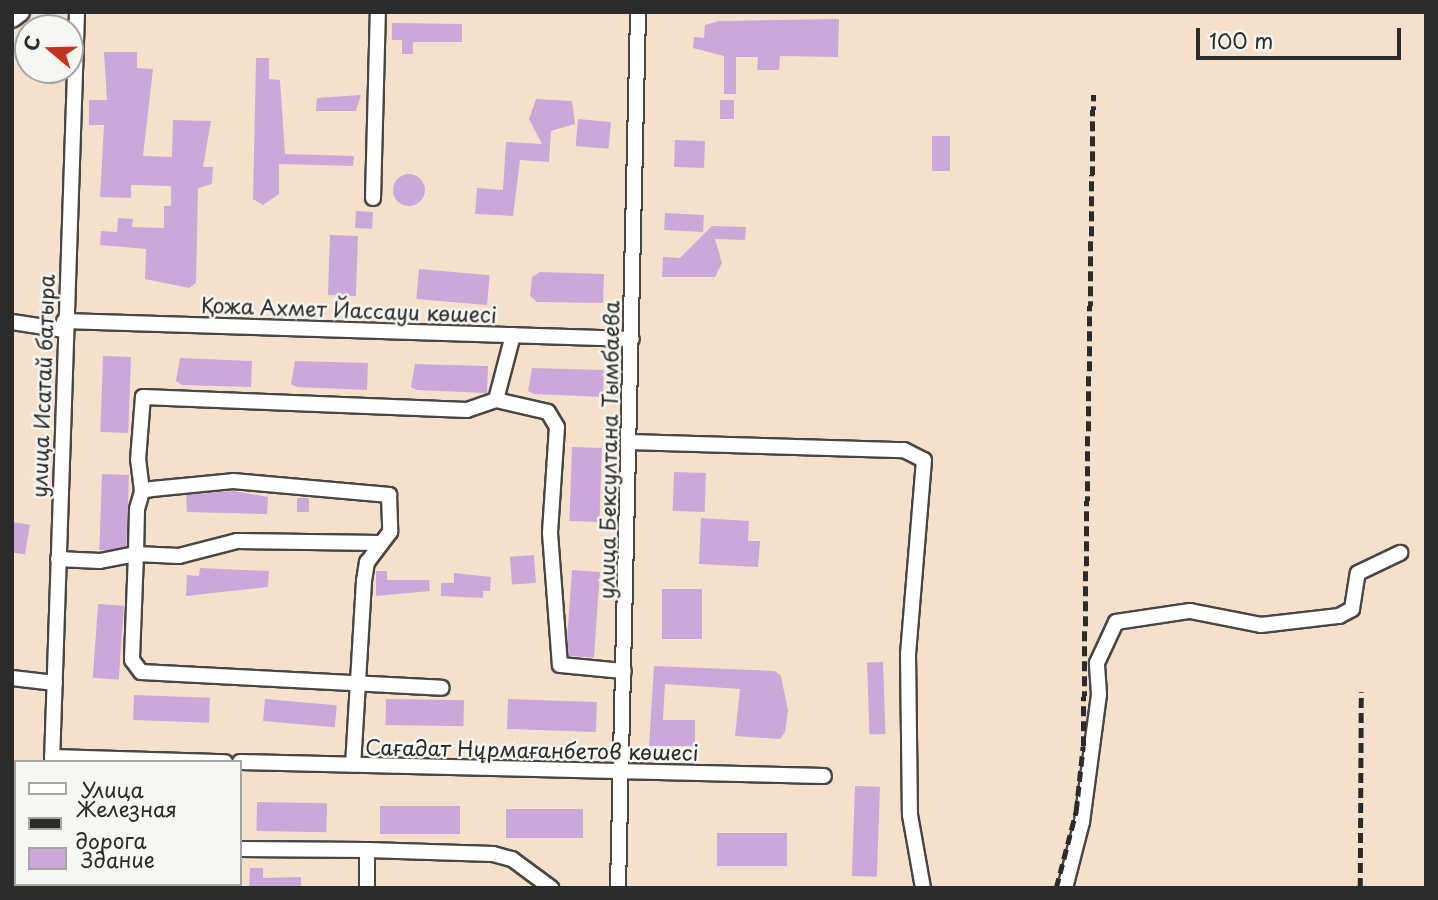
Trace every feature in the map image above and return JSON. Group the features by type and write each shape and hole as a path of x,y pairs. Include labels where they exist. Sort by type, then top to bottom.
{"main road":[{"path":"12,18 20,12"}],"street":[{"name":"улица Исатай батыра","path":"52,759 64,326 77,12"},
{"path":"373,198 378,12"},
{"name":"улица Бексултана Тымбаева","path":"618,888 638,12"},
{"name":"Қожа Ахмет Йассауи көшесі","path":"12,322 64,326 632,339"},
{"path":"496,400 513,335"},
{"path":"442,688 141,672 132,660 136,554 142,491 138,460 143,397 467,410 496,400 548,412 557,426 550,533 560,665 624,671"},
{"path":"629,442 904,450 924,460 908,654 910,815 923,888"},
{"path":"142,491 233,481 378,489 393,506 390,532 367,562 353,765"},
{"path":"58,559 100,561 136,554 179,556 237,541 380,543"},
{"path":"1065,888 1083,822 1099,694 1097,663 1116,622 1190,611 1261,625 1339,616 1352,609 1358,573 1400,553"},
{"path":"12,678 55,683"},
{"path":"52,759 110,760"},
{"name":"Сағадат Нұрмағанбетов көшесі","path":"242,762 622,774 824,776"},
{"path":"242,849 493,853 512,859 551,888"},
{"path":"367,850 367,888"}],"building":[{"path":"839,19 838,57 780,56 779,70 757,70 758,57 736,57 736,94 724,94 724,56 693,48 694,37 704,38 705,25 719,21"},
{"path":"392,23 462,24 462,42 413,42 413,54 402,54 402,40 392,40"},
{"path":"104,52 137,52 137,68 153,69 143,156 172,157 173,120 211,121 203,167 213,167 212,184 198,188 196,283 189,288 145,279 146,249 100,245 101,231 117,232 118,218 133,219 132,227 164,228 164,206 171,206 171,186 131,185 131,198 100,197 104,125 89,125 89,100 107,100"},
{"path":"256,58 269,58 269,79 280,80 285,154 354,156 353,166 279,164 279,194 263,205 253,199"},
{"path":"361,95 356,111 316,111 317,98"},
{"path":"536,99 572,101 575,124 551,131 549,162 520,160 513,216 475,214 477,188 503,190 506,142 542,144 529,119"},
{"path":"720,100 734,100 734,119 720,119"},
{"path":"578,119 611,122 609,149 576,146"},
{"path":"932,136 950,136 950,171 932,171"},
{"path":"675,140 705,141 704,168 674,167"},
{"path":"409,174 420,179 425,190 420,201 409,206 398,201 393,190 398,179"},
{"path":"356,211 373,212 372,229 355,228"},
{"path":"665,213 704,215 703,232 664,230"},
{"path":"712,226 746,227 745,240 715,239 722,263 715,277 662,277 663,257 680,258"},
{"path":"330,235 358,236 356,296 328,295"},
{"path":"419,269 490,275 487,305 416,299"},
{"path":"540,272 604,274 603,303 537,302 530,296 532,277"},
{"path":"103,356 131,357 128,433 100,432"},
{"path":"180,358 252,361 251,387 182,385 176,381"},
{"path":"295,361 368,363 367,390 297,387 291,384"},
{"path":"415,364 488,366 487,393 417,390 411,387"},
{"path":"532,368 604,370 603,397 534,394 528,391"},
{"path":"572,447 602,448 599,522 569,521"},
{"path":"674,472 706,473 705,512 673,511"},
{"path":"102,474 129,475 126,551 99,550"},
{"path":"233,491 268,497 267,514 187,512 186,495"},
{"path":"297,498 309,498 309,512 297,512"},
{"path":"701,518 749,521 748,541 760,541 758,567 699,564"},
{"path":"12,522 30,525 25,554 12,552"},
{"path":"534,555 536,583 512,585 510,557"},
{"path":"200,568 269,571 268,587 186,596 187,575 199,576"},
{"path":"572,570 600,572 594,658 566,656"},
{"path":"376,571 387,571 387,580 429,580 430,591 376,596"},
{"path":"454,573 491,577 490,591 483,591 483,598 441,596 441,583 454,583"},
{"path":"662,589 702,589 702,639 662,639"},
{"path":"98,604 124,606 119,680 93,678"},
{"path":"883,662 886,734 870,735 867,663"},
{"path":"654,666 775,671 781,676 788,711 785,732 780,739 735,736 740,689 665,684 663,720 695,720 695,746 649,746"},
{"path":"134,695 210,698 209,723 133,720"},
{"path":"265,699 337,705 335,727 263,721"},
{"path":"386,699 464,700 464,726 386,725"},
{"path":"508,699 597,702 596,732 507,729"},
{"path":"855,786 880,787 877,877 852,876"},
{"path":"257,802 327,803 326,832 256,831"},
{"path":"380,806 460,806 460,834 380,834"},
{"path":"506,809 583,809 583,838 506,838"},
{"path":"717,833 787,833 787,866 717,866"},
{"path":"250,868 263,868 263,878 301,877 301,887 249,888"}],"railway":[{"path":"1056,888 1076,811 1083,746 1093,95"},
{"path":"1360,888 1361,692"}]}
